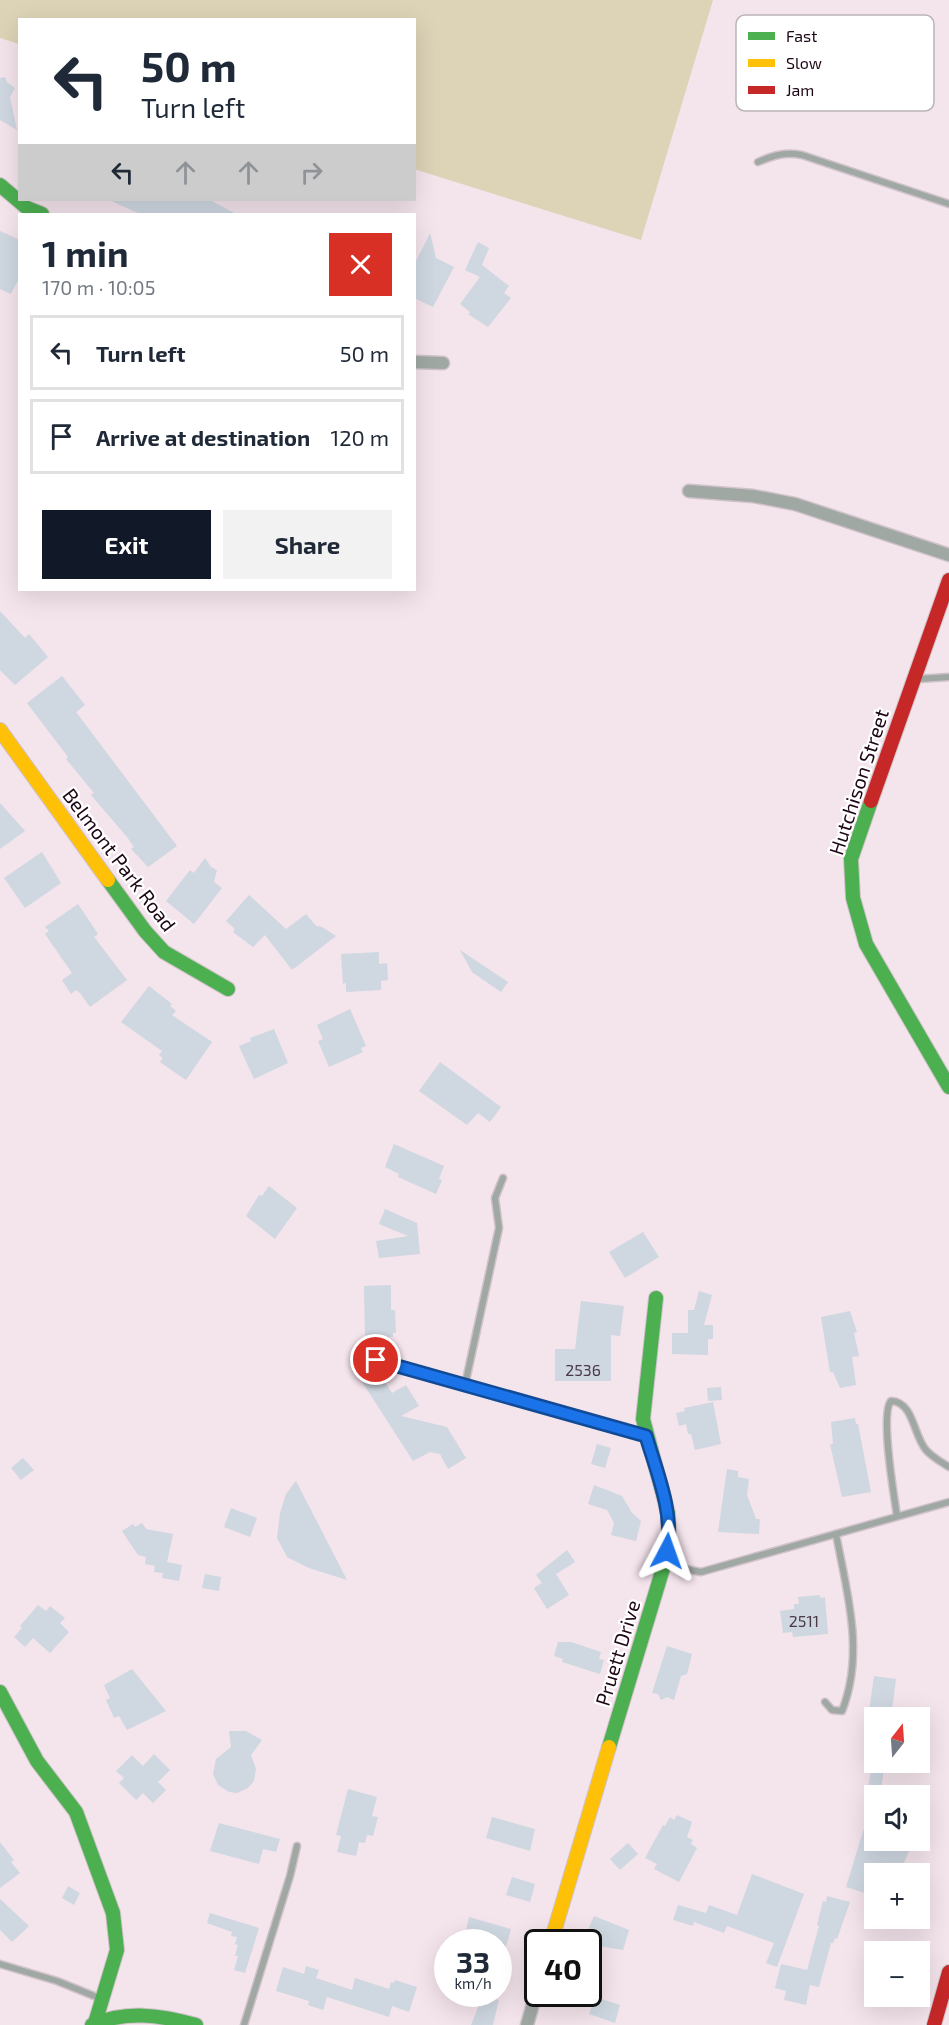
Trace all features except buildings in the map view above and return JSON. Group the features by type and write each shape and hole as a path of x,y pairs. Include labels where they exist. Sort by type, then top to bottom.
{"street":[{"path":"0,185 18,200"},
{"path":"20,201 40,213"},
{"path":"416,362 443,363"},
{"path":"688,491 753,496 795,504 949,555"},
{"name":"Hutchison Street","path":"949,580 851,859 853,898 866,944 949,1087"},
{"name":"Belmont Park Road","path":"0,730 145,931 164,952 228,989"},
{"name":"Pruett Drive","path":"555,1929 664,1565 669,1538 668,1513 643,1419 656,1298"},
{"path":"0,1692 37,1761 76,1812 113,1913 117,1950 93,2024"},
{"path":"934,2025 949,1972"},
{"path":"527,2025 532,2007"},
{"path":"93,2024 103,2019 131,2015 173,2018 196,2025"}],"lane":[{"path":"758,162 774,155 788,153 802,155 949,204"},
{"path":"914,679 949,677"},
{"path":"465,1385 499,1228 495,1198 502,1178"},
{"path":"376,1360 646,1436"},
{"path":"897,1516 886,1423 887,1406 891,1401 898,1401 904,1406 915,1434 926,1450 949,1467"},
{"path":"664,1565 701,1572 949,1502"},
{"path":"825,1702 832,1710 842,1712 854,1669 854,1625 836,1534"},
{"path":"244,2025 290,1876 297,1846"},
{"path":"0,1964 102,1999"}],"shaded area":[{"path":"0,0 713,0 641,240 416,170 416,18 18,18 18,44 0,38"}],"traffic: fast":[{"path":"0,185 18,200"},
{"path":"19,201 27,208 40,213"},
{"path":"871,801 851,859 853,898 866,944 949,1087"},
{"path":"108,880 145,931 164,952 228,989"},
{"path":"609,1747 664,1565 669,1538 668,1513 643,1419 656,1298"},
{"path":"0,1692 37,1761 76,1812 113,1913 117,1950 95,2023"},
{"path":"92,2025 105,2020 131,2016 157,2017 196,2025"}],"traffic: slow":[{"path":"0,730 108,880"},
{"path":"555,1929 609,1747"}],"traffic: jam":[{"path":"871,801 949,580"},
{"path":"934,2025 949,1972"}],"route":[{"path":"376,1360 646,1436 668,1513 667,1551"}]}
